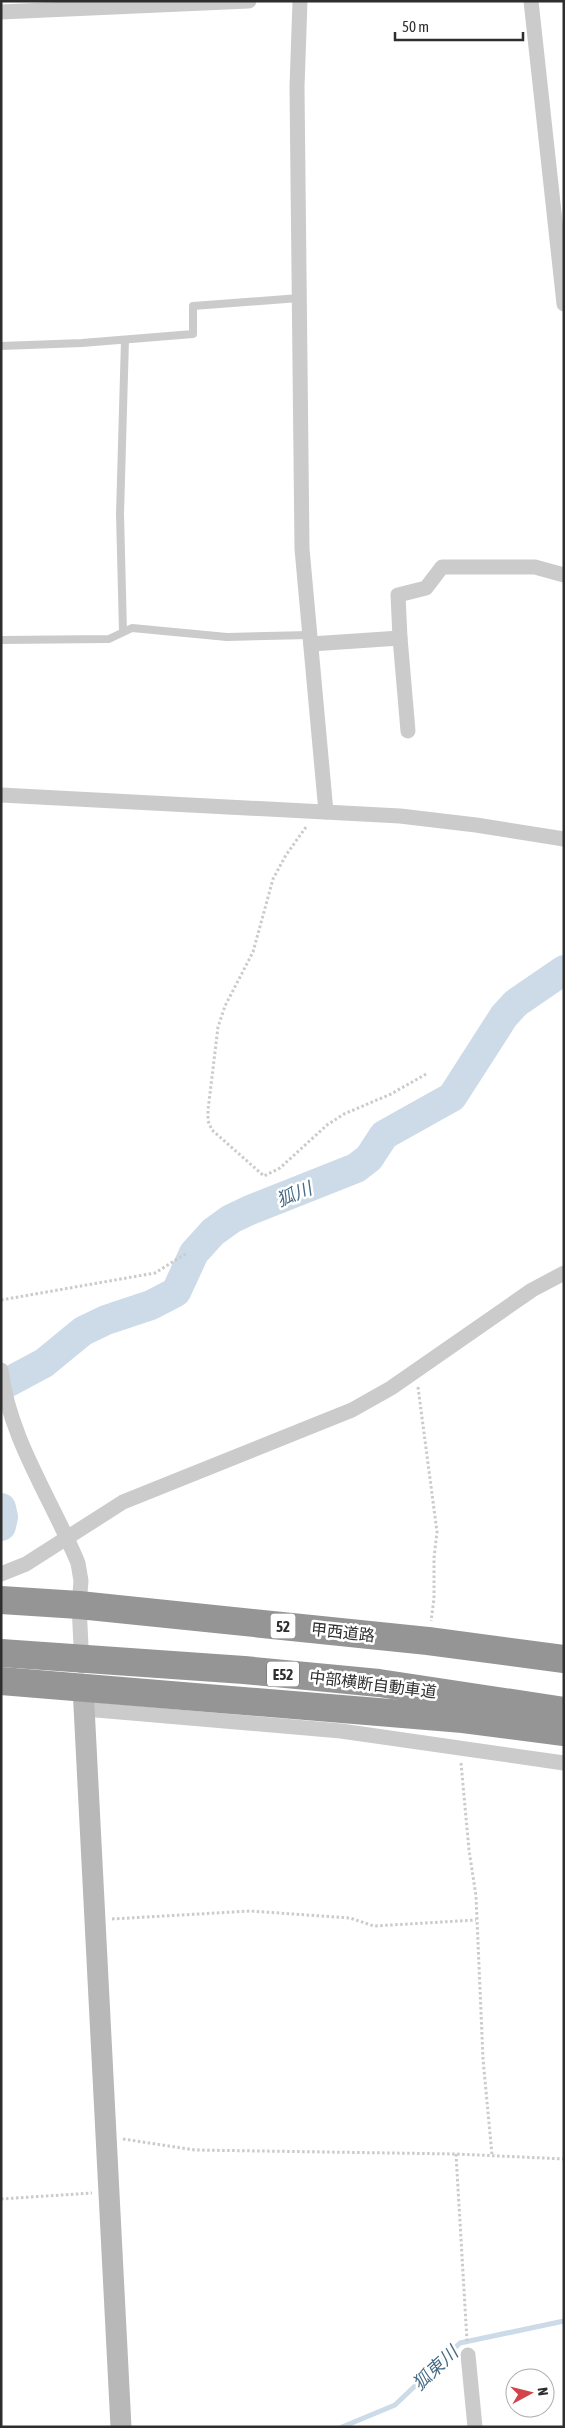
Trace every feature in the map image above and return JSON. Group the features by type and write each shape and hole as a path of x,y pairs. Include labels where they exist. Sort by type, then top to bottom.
{"highway":[{"name":"甲西道路","path":"1,1600 79,1605 428,1641 564,1659"},
{"name":"中部横断自動車道","path":"1,1653 244,1670 380,1683 564,1711"},
{"path":"1,1681 84,1698 463,1719 564,1732"}],"street":[{"path":"1,12 249,1"},
{"path":"300,1 297,87 302,549 311,639 321,812"},
{"path":"531,1 564,304"},
{"path":"408,730 398,595 426,588 442,567 535,567 564,575"},
{"path":"311,639 400,638"},
{"path":"1,795 400,816 476,825 564,840"},
{"path":"1,1574 26,1564 67,1536 123,1502 352,1410 416,1371 532,1290 564,1273"},
{"path":"1,1370 4,1391 15,1425 67,1536 78,1563 81,1581 79,1605 121,2427"},
{"path":"84,1698 341,1730 564,1762"},
{"path":"468,2355 474,2427"}],"lane":[{"path":"1,346 125,340 193,334 192,306 299,298"},
{"path":"123,632 120,514 125,340"},
{"path":"1,640 109,639 132,628 227,637 311,639"}],"path":[{"path":"321,812 286,855 273,879 253,952 225,1006 218,1027 208,1121 212,1130 264,1176 280,1168 336,1120 428,1074"},
{"path":"1,1300 155,1273 187,1253"},
{"path":"416,1371 424,1446 437,1532 434,1558 434,1598 428,1641"},
{"path":"460,1747 469,1850 476,1896 483,2059 492,2155"},
{"path":"96,1920 250,1911 350,1918 374,1926 476,1920"},
{"path":"107,2137 195,2150 456,2154 564,2159"},
{"path":"456,2154 466,2333"},
{"path":"1,2199 110,2191"}],"waterway":[{"name":"狐川","path":"1,1386 44,1363 83,1331 106,1320 151,1305 176,1292 194,1253 213,1232 231,1219 356,1168 369,1158 384,1135 452,1097 504,1016 516,1003 564,970"},
{"name":"狐川","path":"1,1508 3,1517 1,1526"},
{"name":"狐東川","path":"342,2427 395,2405 460,2343 564,2321"}]}
